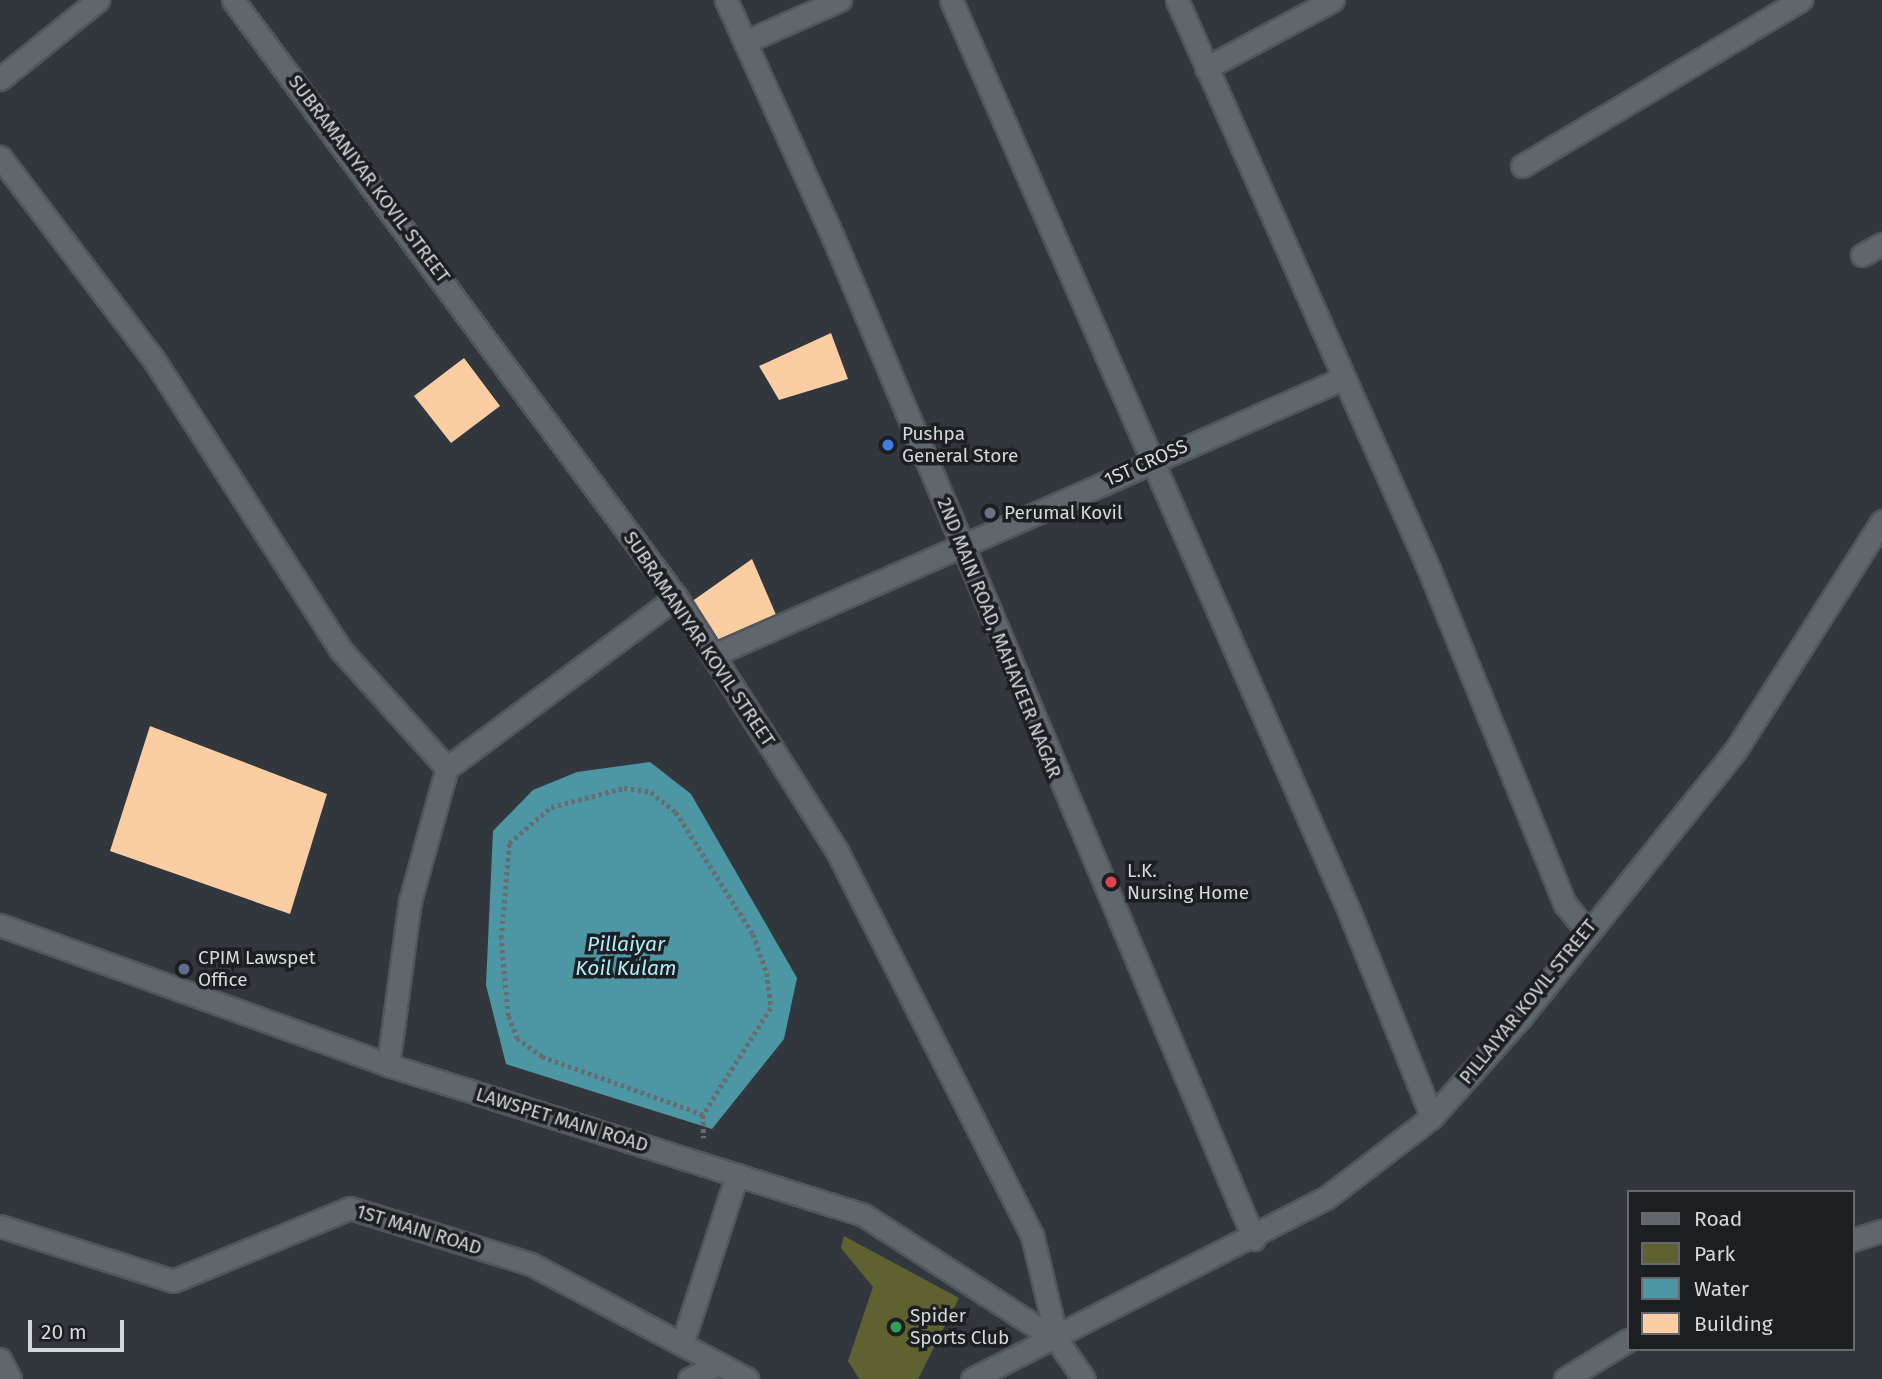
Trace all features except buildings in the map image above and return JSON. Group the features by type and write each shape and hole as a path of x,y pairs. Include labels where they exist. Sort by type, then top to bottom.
{"street":[{"path":"0,79 98,0"},
{"name":"SUBRAMANIYAR KOVIL STREET","path":"233,0 677,597 837,851 1032,1235 1057,1340"},
{"name":"2ND MAIN ROAD, MAHAVEER NAGAR","path":"726,0 1254,1239"},
{"path":"745,42 840,0"},
{"path":"951,0 1432,1117"},
{"path":"1177,0 1342,379 1428,567 1554,879 1586,930"},
{"path":"1206,68 1333,0"},
{"path":"1522,166 1801,0"},
{"path":"0,158 154,360 340,649 447,768"},
{"path":"1862,255 1882,244"},
{"name":"1ST CROSS","path":"713,655 838,603 1151,461 1342,379"},
{"name":"PILLAIYAR KOVIL STREET","path":"972,1379 1057,1340 1254,1239 1326,1198 1432,1117 1521,1017 1586,930 1735,751 1882,521"},
{"path":"388,1065 410,901 447,768 677,597"},
{"name":"LAWSPET MAIN ROAD","path":"0,925 388,1065 862,1214 1057,1340 1084,1379"},
{"path":"682,1344 737,1175"},
{"name":"1ST MAIN ROAD","path":"0,1226 173,1281 349,1208 531,1264 747,1379"},
{"path":"1854,1239 1882,1231"},
{"path":"1565,1379 1626,1341"},
{"path":"0,1359 10,1379"},
{"path":"689,1379 720,1364"}],"path":[{"path":"624,788 651,792 676,812 753,934 767,972 771,1008 703,1115 542,1057 517,1039 508,1016 501,938 509,843 551,807 624,788"}],"green space":[{"path":"844,1236 959,1298 918,1379 859,1379 848,1361 873,1287 841,1248"}],"water":[{"name":"Pillaiyar Koil Kulam","path":"650,762 691,794 797,978 784,1039 712,1129 506,1064 486,985 493,831 533,790 577,772"}],"place":[{"name":"Pushpa General Store","path":"888,445"},
{"name":"Perumal Kovil","path":"990,513"},
{"name":"L.K. Nursing Home","path":"1111,882"},
{"name":"CPIM Lawspet Office","path":"184,969"},
{"name":"Spider Sports Club","path":"896,1327"}]}
